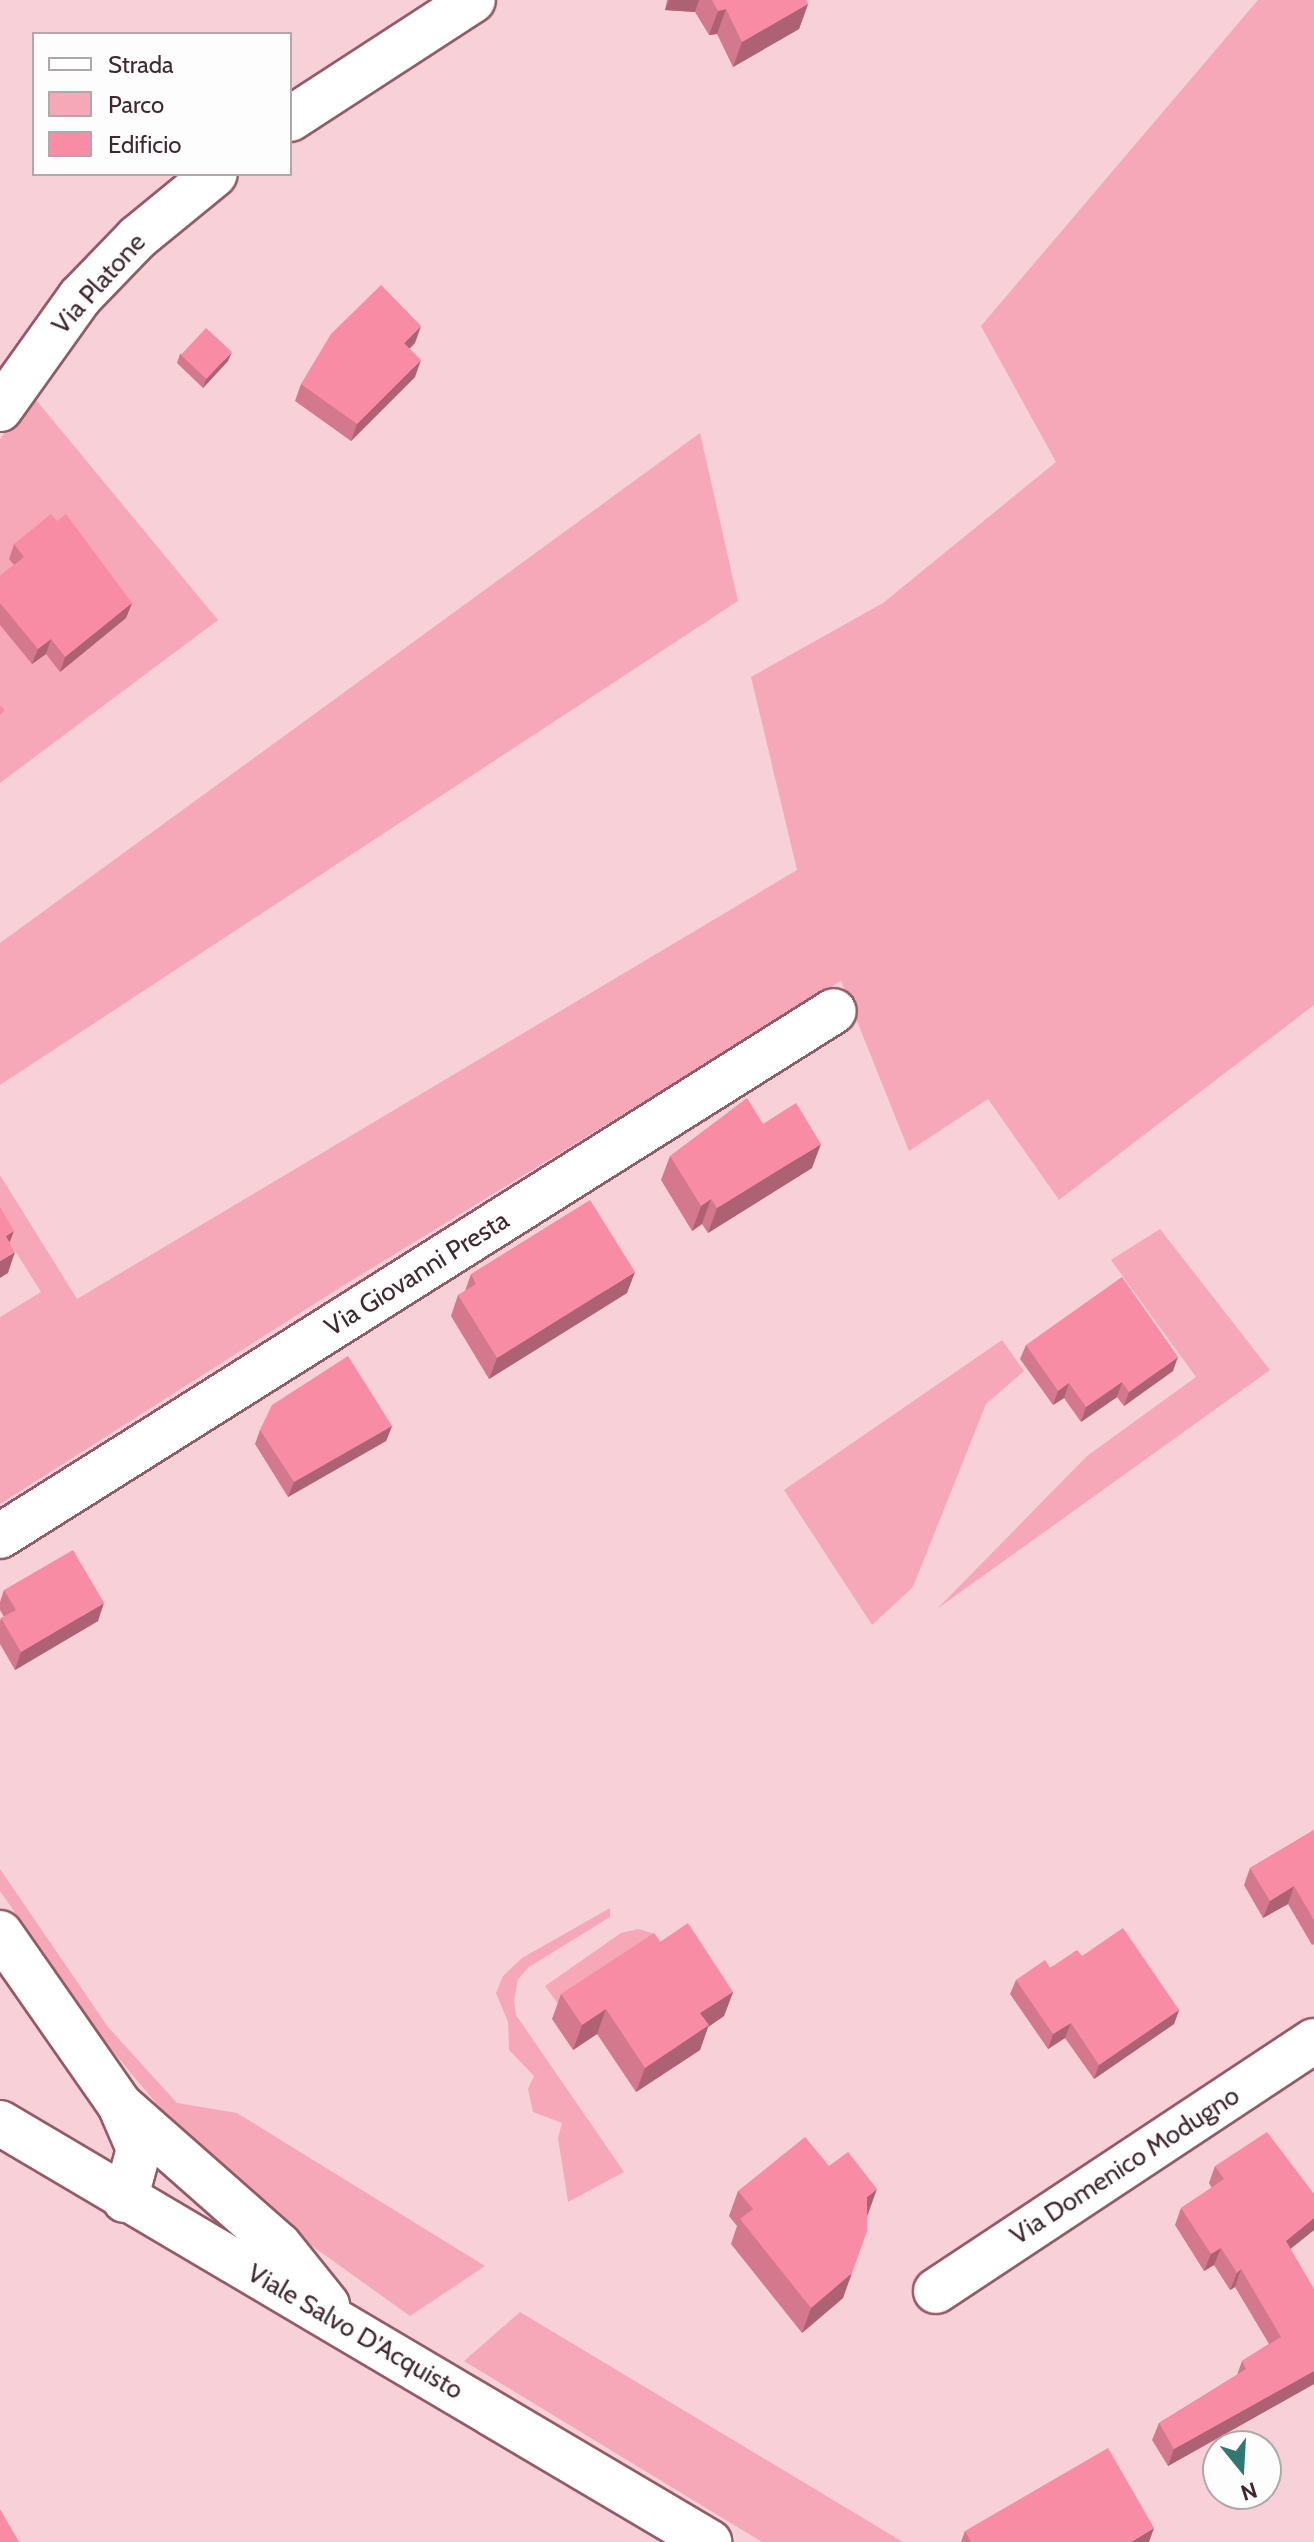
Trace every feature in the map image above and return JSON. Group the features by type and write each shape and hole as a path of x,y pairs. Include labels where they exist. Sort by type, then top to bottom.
{"street":[{"path":"292,118 473,0"},
{"name":"Via Platone","path":"0,409 80,297 138,237 213,176"},
{"name":"Via Giovanni Presta","path":"0,1536 834,1011"},
{"path":"0,1933 120,2105 139,2149 125,2200"},
{"name":"Via Domenico Modugno","path":"936,2291 1314,2041"},
{"path":"120,2105 279,2245 343,2325"},
{"name":"Viale Salvo D'Acquisto","path":"0,2123 125,2200 709,2542"}],"green space":[{"path":"1258,0 1314,0 1314,1005 1059,1200 988,1099 909,1151 841,981 341,1287 0,1504 0,1317 41,1292 0,1227 0,1175 77,1299 797,870 751,677 883,603 1056,462 981,326"},
{"path":"32,395 218,620 0,783 0,439"},
{"path":"700,433 738,601 0,1085 0,943"},
{"path":"1160,1229 1270,1370 937,1609 1087,1456 1196,1377 1111,1260"},
{"path":"1002,1340 1024,1371 986,1404 913,1587 872,1625 784,1490"},
{"path":"0,1869 108,2027 177,2103 237,2113 485,2266 410,2316 294,2233 161,2109 105,2042 0,1891"},
{"path":"610,1908 610,1917 529,1967 518,1979 514,2001 516,2015 624,2172 568,2202 558,2138 562,2123 533,2112 528,2089 534,2076 509,2050 508,2022 496,1993 503,1976 522,1958"},
{"path":"638,1929 655,1934 669,1954 563,2011 545,1986 621,1933"},
{"path":"520,2312 903,2542 762,2542 464,2361"}],"building":[{"path":"712,0 806,0 808,4 742,42 726,9 718,11"},
{"path":"381,285 421,326 404,343 421,360 357,424 301,384 331,334"},
{"path":"206,328 232,352 206,379 181,355"},
{"path":"51,514 57,521 66,514 132,603 65,657 51,639 38,649 0,603 0,576 24,557 14,544"},
{"path":"747,1098 763,1124 796,1103 821,1144 717,1208 711,1199 701,1206 670,1156"},
{"path":"590,1200 635,1272 497,1358 458,1295 476,1284 471,1274"},
{"path":"0,1207 14,1231 6,1236 15,1252 0,1261"},
{"path":"1122,1277 1178,1357 1129,1392 1122,1382 1086,1407 1069,1383 1058,1391 1026,1345"},
{"path":"348,1356 392,1426 294,1482 260,1430 272,1405"},
{"path":"73,1550 104,1603 21,1652 1,1618 16,1610 4,1590"},
{"path":"1314,1830 1314,1920 1294,1886 1270,1901 1250,1868"},
{"path":"688,1923 733,1992 700,2013 709,2025 645,2068 606,2009 582,2025 561,1994 654,1933 660,1942"},
{"path":"1123,1928 1179,2010 1099,2065 1071,2023 1053,2034 1016,1980 1045,1960 1050,1968 1077,1950 1082,1956"},
{"path":"1267,2132 1314,2194 1314,2218 1286,2241 1314,2289 1314,2371 1208,2430 1202,2430 1202,2433 1174,2449 1159,2423 1246,2369 1242,2361 1281,2337 1241,2269 1237,2273 1221,2248 1211,2254 1181,2208 1224,2179 1215,2166"},
{"path":"805,2137 829,2166 848,2152 877,2189 867,2197 867,2231 852,2273 811,2308 740,2219 753,2209 738,2191"},
{"path":"1108,2448 1154,2528 1131,2542 971,2542 965,2531"},
{"path":"0,2509 19,2542 0,2542"}]}
